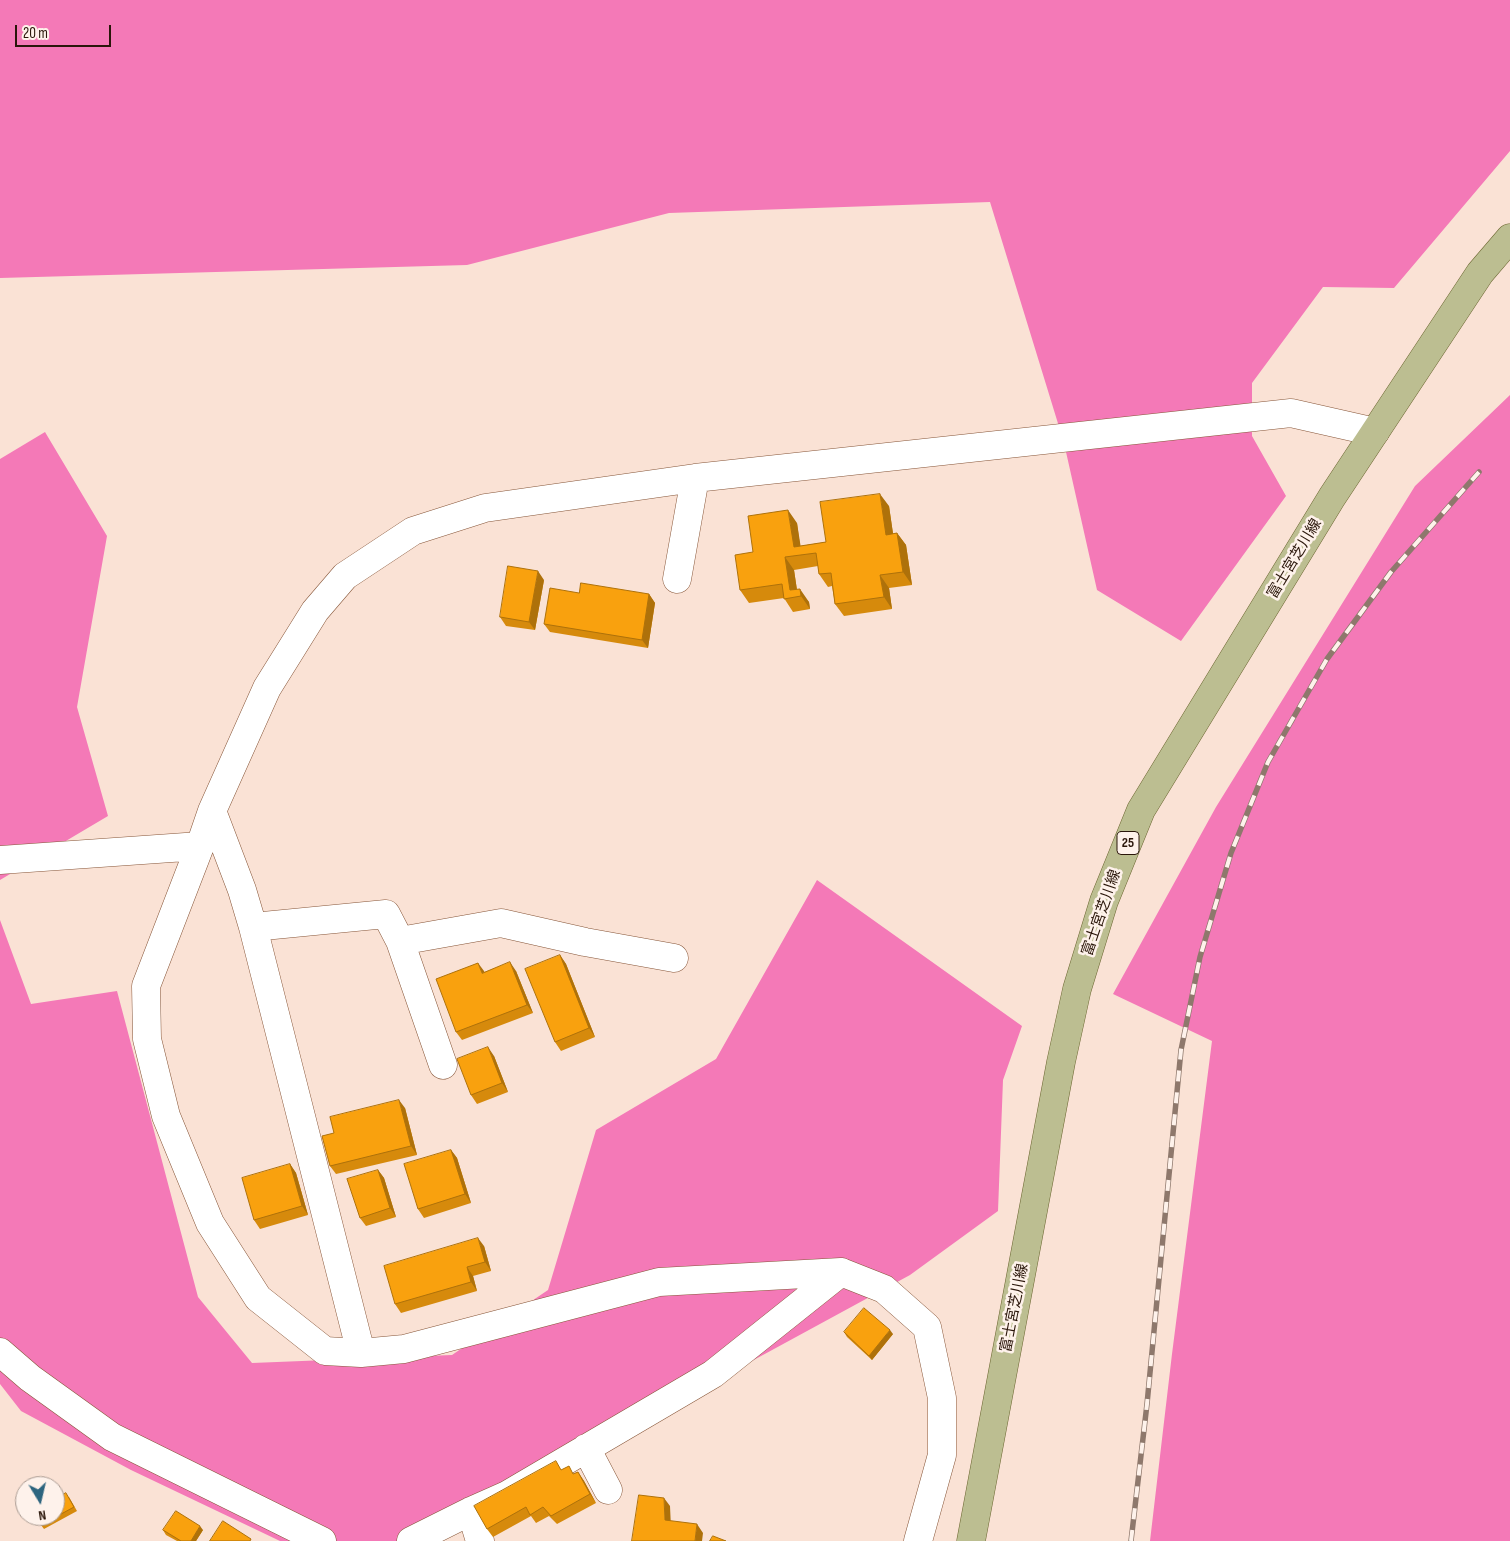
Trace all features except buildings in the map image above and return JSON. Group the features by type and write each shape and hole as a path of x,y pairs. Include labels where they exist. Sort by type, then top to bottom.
{"main road":[{"name":"富士宮芝川線","path":"971,1541 1061,1062 1077,989 1104,901 1141,810 1332,497 1480,273 1510,238"}],"street":[{"path":"918,1541 942,1455 942,1398 927,1327 884,1290 842,1272 659,1282 404,1349 361,1354 325,1352 258,1298 210,1222 166,1116 147,1039 146,986 212,811 267,688 315,611 345,576 413,531 485,508 695,478 1291,412 1376,432"},
{"path":"678,579 695,478"},
{"path":"212,811 242,890 253,927 361,1354"},
{"path":"0,860 200,846"},
{"path":"253,927 386,914 400,941 443,1065"},
{"path":"400,941 501,923 585,942 674,958"},
{"path":"412,1541 507,1495 713,1374 842,1272"},
{"path":"0,1352 30,1378 112,1437 322,1541"},
{"path":"586,1448 608,1490"},
{"path":"471,1511 480,1541"}],"shaded area":[{"path":"0,0 1510,0 1510,151 1394,288 1323,287 1252,383 1252,436 1286,496 1181,641 1097,590 1064,443 990,202 669,213 467,265 0,278"},
{"path":"1510,395 1510,1541 1150,1541 1212,1041 1113,994 1216,807 1415,486"},
{"path":"45,432 107,536 77,707 108,816 0,880 0,459"},
{"path":"817,880 1022,1026 1003,1080 998,1211 910,1275 421,1541 280,1541 131,1470 21,1411 0,1384 0,920 31,1004 117,991 198,1297 252,1363 452,1355 548,1290 596,1130 716,1059"}],"railway":[{"path":"1131,1541 1147,1404 1181,1050 1200,957 1231,853 1268,762 1327,659 1391,572 1479,472"}]}
